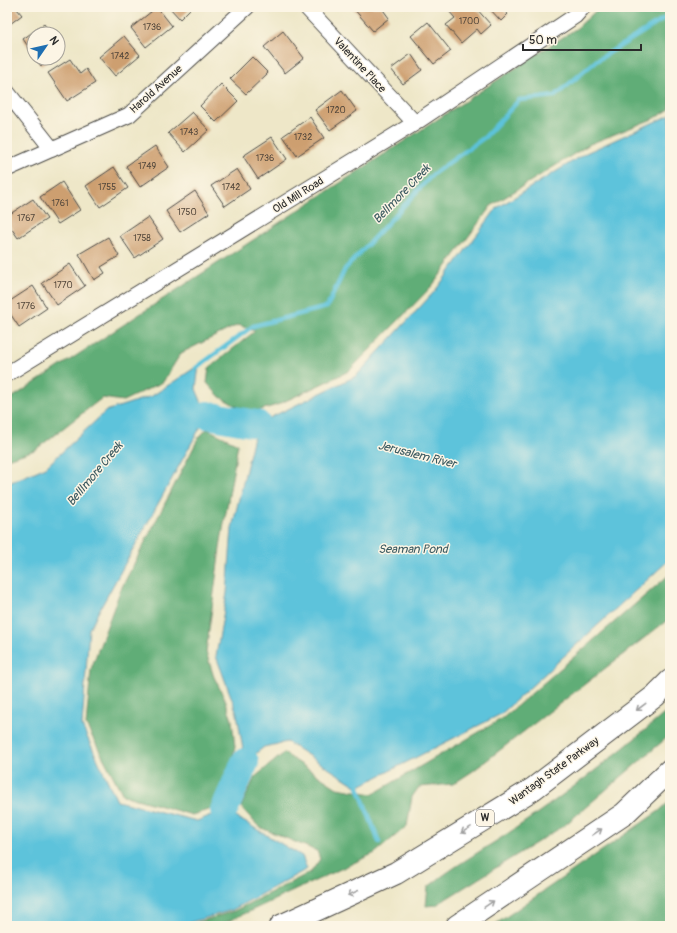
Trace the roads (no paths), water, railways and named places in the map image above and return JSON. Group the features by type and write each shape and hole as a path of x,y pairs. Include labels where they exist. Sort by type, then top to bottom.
{"highway":[{"name":"Wantagh State Parkway","path":"281,926 396,873 526,793 655,696 670,681"},
{"path":"457,926 624,814 670,770"}],"street":[{"name":"Harold Avenue","path":"7,169 129,115 247,7"},
{"name":"Valentine Place","path":"306,7 415,123"},
{"name":"Old Mill Road","path":"7,374 415,123 575,16 583,7"},
{"path":"7,92 52,149"}],"water":[{"name":"Seaman Pond","path":"670,115 670,559 501,714 358,787 287,742 264,747 245,762 237,713 216,656 227,593 232,528 257,424 356,376 435,291 497,208 586,153"},
{"name":"Belllmore Creek","path":"199,365 196,389 207,415 89,629 82,726 117,801 197,821 224,810 302,856 307,869 232,910 178,926 7,926 7,484 46,467 106,411 152,396"}],"waterway":[{"name":"Bellmore Creek","path":"196,368 253,326 327,307 345,269 433,174 485,137 519,100 555,96 596,61 670,15"},
{"name":"Jerusalem River","path":"202,415 261,425"},
{"name":"Jerusalem River","path":"207,415 257,424"},
{"path":"224,810 245,762"},
{"path":"358,787 379,842"}]}
